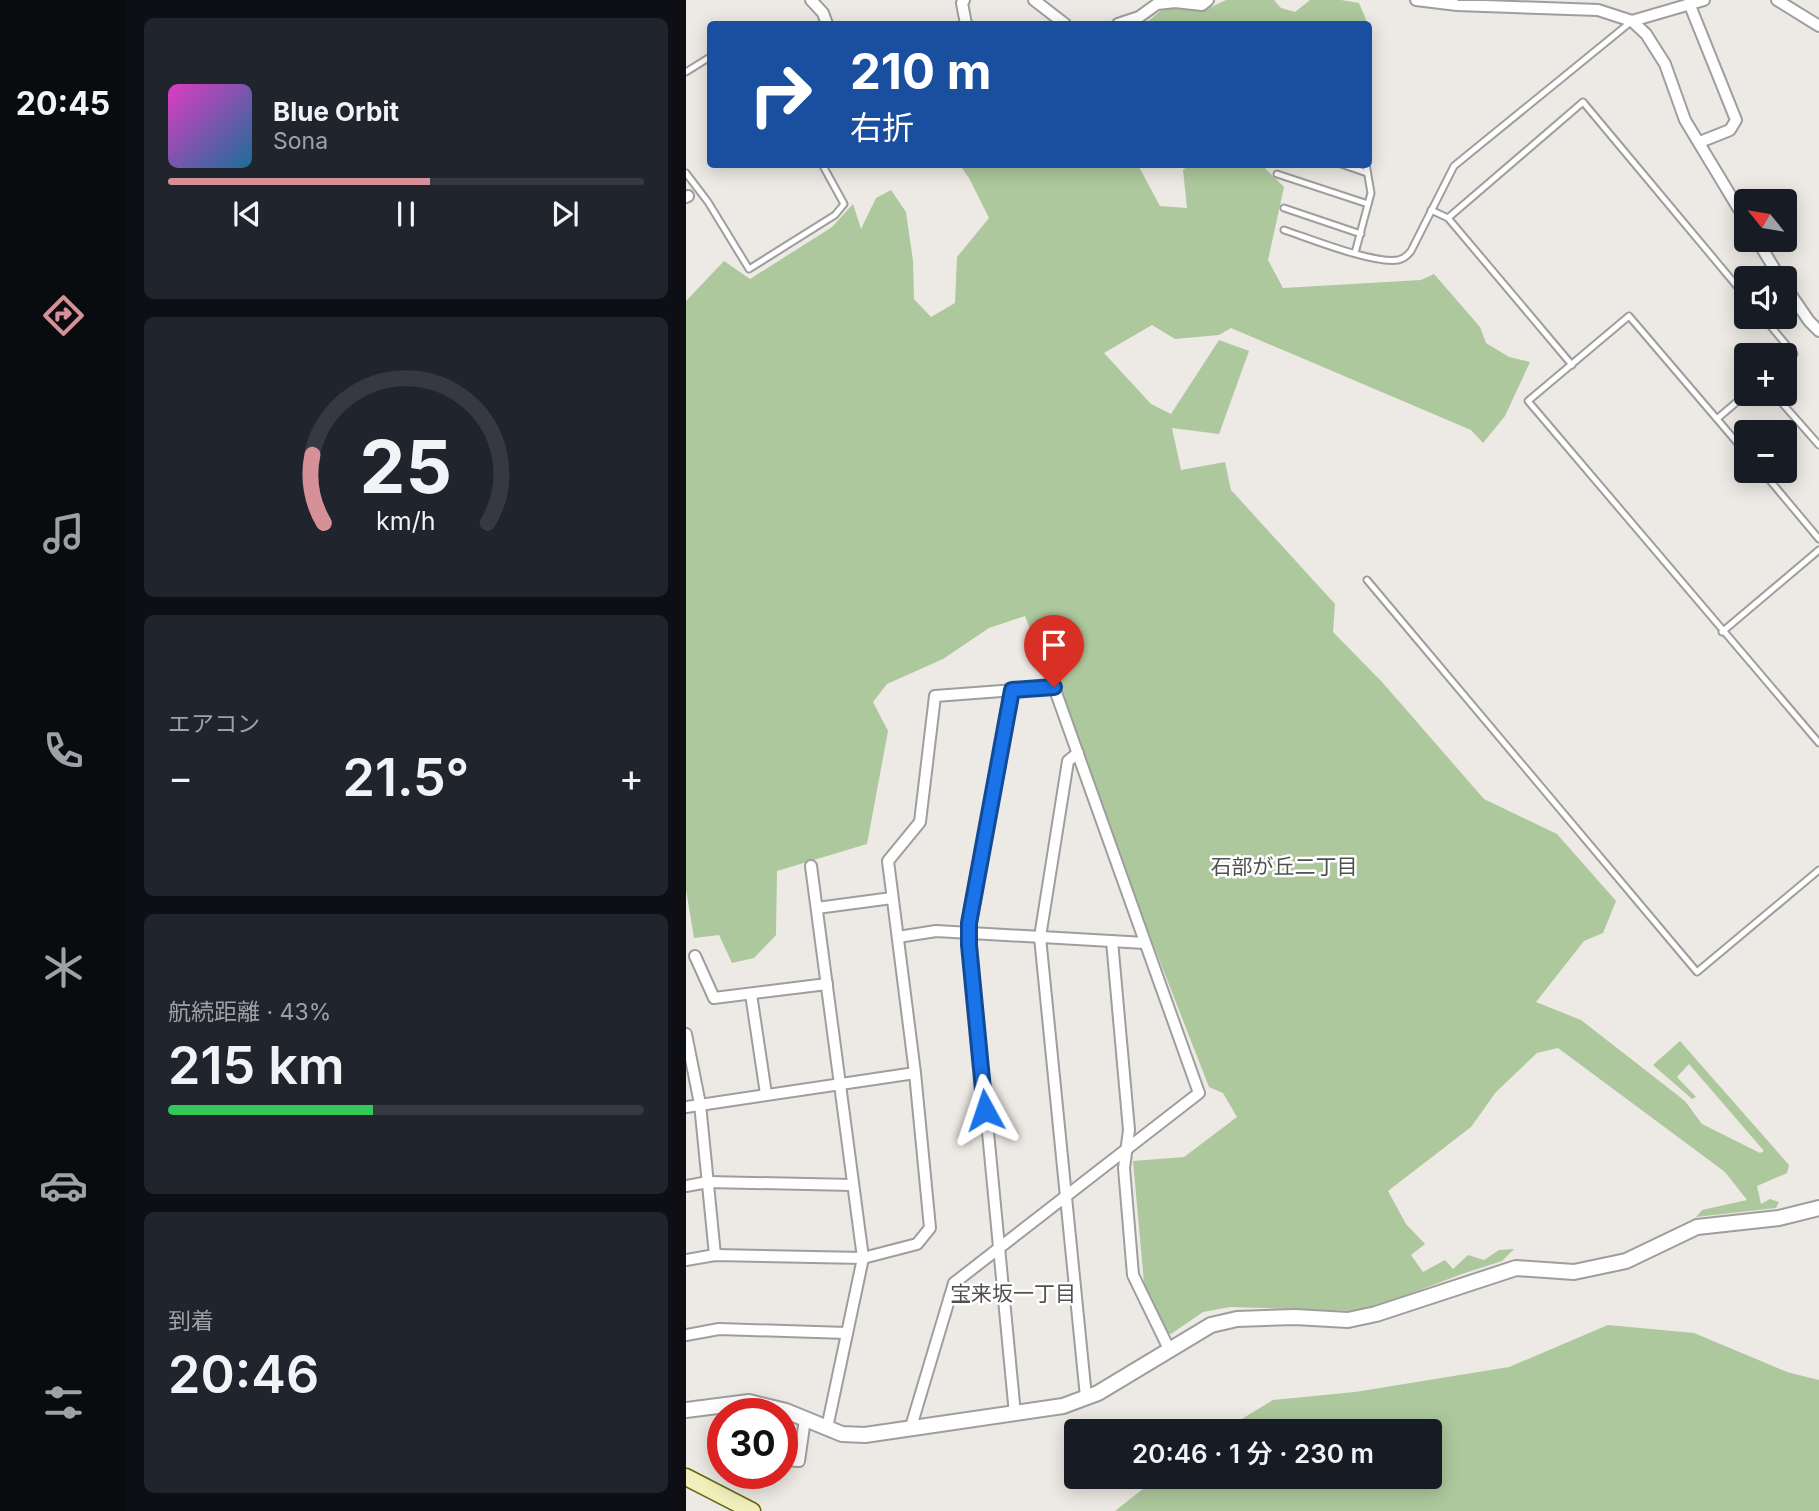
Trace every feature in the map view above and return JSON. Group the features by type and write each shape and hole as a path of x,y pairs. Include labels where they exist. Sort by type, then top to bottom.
{"main road":[{"path":"686,1477 751,1511"}],"street":[{"path":"811,0 823,13 826,21"},
{"path":"964,0 962,3 965,21"},
{"path":"1034,0 1061,21"},
{"path":"1127,21 1139,17 1157,4 1175,2 1202,5 1208,0"},
{"path":"1416,0 1457,5 1598,10 1632,20 1646,34 1665,64 1685,120 1734,200"},
{"path":"1632,20 1704,0"},
{"path":"1777,0 1819,26"},
{"path":"1689,3 1736,120 1730,130 1700,142"},
{"path":"1797,304 1819,331"},
{"path":"686,1259 715,1255 863,1258 917,1244 930,1228 915,1073 888,861 920,822 934,696 1054,687 1199,1093 954,1283 910,1430"},
{"path":"1012,690 969,934 1014,1414"},
{"path":"1078,753 1068,761 1040,937 1086,1397"},
{"path":"811,866 863,1258 827,1428"},
{"path":"817,908 892,898"},
{"path":"898,937 936,930 1145,943"},
{"path":"1112,941 1129,1130 1124,1168 1133,1275 1169,1349"},
{"path":"695,956 714,998 827,984"},
{"path":"751,994 766,1094"},
{"path":"686,1034 700,1104 715,1255"},
{"path":"686,1107 915,1073"},
{"path":"686,1186 708,1182 853,1185"},
{"path":"686,1410 749,1402 786,1411 842,1434 865,1435 1063,1406 1098,1393 1210,1325 1237,1319 1295,1317 1348,1320 1376,1314 1516,1268 1574,1272 1626,1261 1697,1227 1779,1217 1819,1208"},
{"path":"686,1335 719,1329 847,1333"},
{"path":"798,1461 805,1419"}],"lane":[{"path":"1284,230 1355,253 1399,260 1407,256 1454,166 1632,20"},
{"path":"686,72 707,59"},
{"path":"1448,218 1583,102 1734,283"},
{"path":"686,173 749,270 835,215 844,204 824,168"},
{"path":"1353,168 1367,173"},
{"path":"1355,253 1371,193 1366,168"},
{"path":"1277,174 1368,204"},
{"path":"687,196 698,190"},
{"path":"1284,208 1360,234"},
{"path":"1431,210 1448,218 1572,365"},
{"path":"1734,439 1629,316 1528,401 1819,743"},
{"path":"1773,329 1785,343"},
{"path":"1717,418 1734,404"},
{"path":"1785,406 1819,445"},
{"path":"1772,483 1819,539"},
{"path":"1722,632 1819,550"},
{"path":"1367,580 1697,972 1819,870"}],"green space":[{"path":"1226,0 1274,0 1281,8 1295,12 1310,0 1341,0 1359,3 1367,21 1148,21 1166,6 1207,9"},
{"path":"962,168 1140,168 1160,206 1187,208 1183,170 1185,168 1265,168 1284,187 1268,260 1283,288 1421,280 1434,274 1480,327 1486,343 1509,357 1530,362 1505,416 1483,443 1471,430 1231,328 1219,335 1175,339 1152,325 1104,353 1151,404 1171,414 1219,340 1249,351 1219,434 1172,428 1181,470 1225,462 1231,490 1335,604 1333,632 1382,682 1484,799 1557,834 1616,901 1603,933 1584,941 1536,1002 1581,1020 1685,1101 1702,1124 1760,1153 1764,1151 1689,1064 1677,1077 1696,1097 1692,1099 1653,1065 1680,1041 1789,1165 1787,1173 1757,1186 1761,1204 1770,1199 1779,1202 1776,1208 1696,1217 1702,1210 1747,1200 1725,1172 1558,1048 1537,1053 1496,1092 1471,1127 1388,1191 1406,1224 1425,1244 1411,1255 1423,1272 1445,1260 1453,1269 1468,1255 1484,1260 1499,1250 1514,1249 1502,1261 1388,1302 1353,1311 1230,1307 1203,1312 1171,1334 1165,1332 1145,1294 1133,1161 1184,1157 1237,1117 1223,1093 1209,1087 1025,616 989,628 943,659 887,684 873,702 888,731 867,844 777,871 776,935 754,958 732,963 719,935 694,938 686,890 686,301 724,261 750,279 832,227 853,204 861,229 876,198 891,190 906,212 913,261 914,299 931,317 955,303 957,257 989,218"},
{"path":"1608,1325 1694,1333 1787,1372 1819,1380 1819,1511 1115,1511 1143,1489 1442,1489 1442,1419 1242,1419 1273,1400 1355,1392 1509,1367"}],"district":[{"name":"石部が丘二丁目","path":"1284,866"},
{"name":"宝来坂一丁目","path":"1013,1293"}],"route":[{"path":"985,1110 969,923 1012,690 1054,687"}]}
